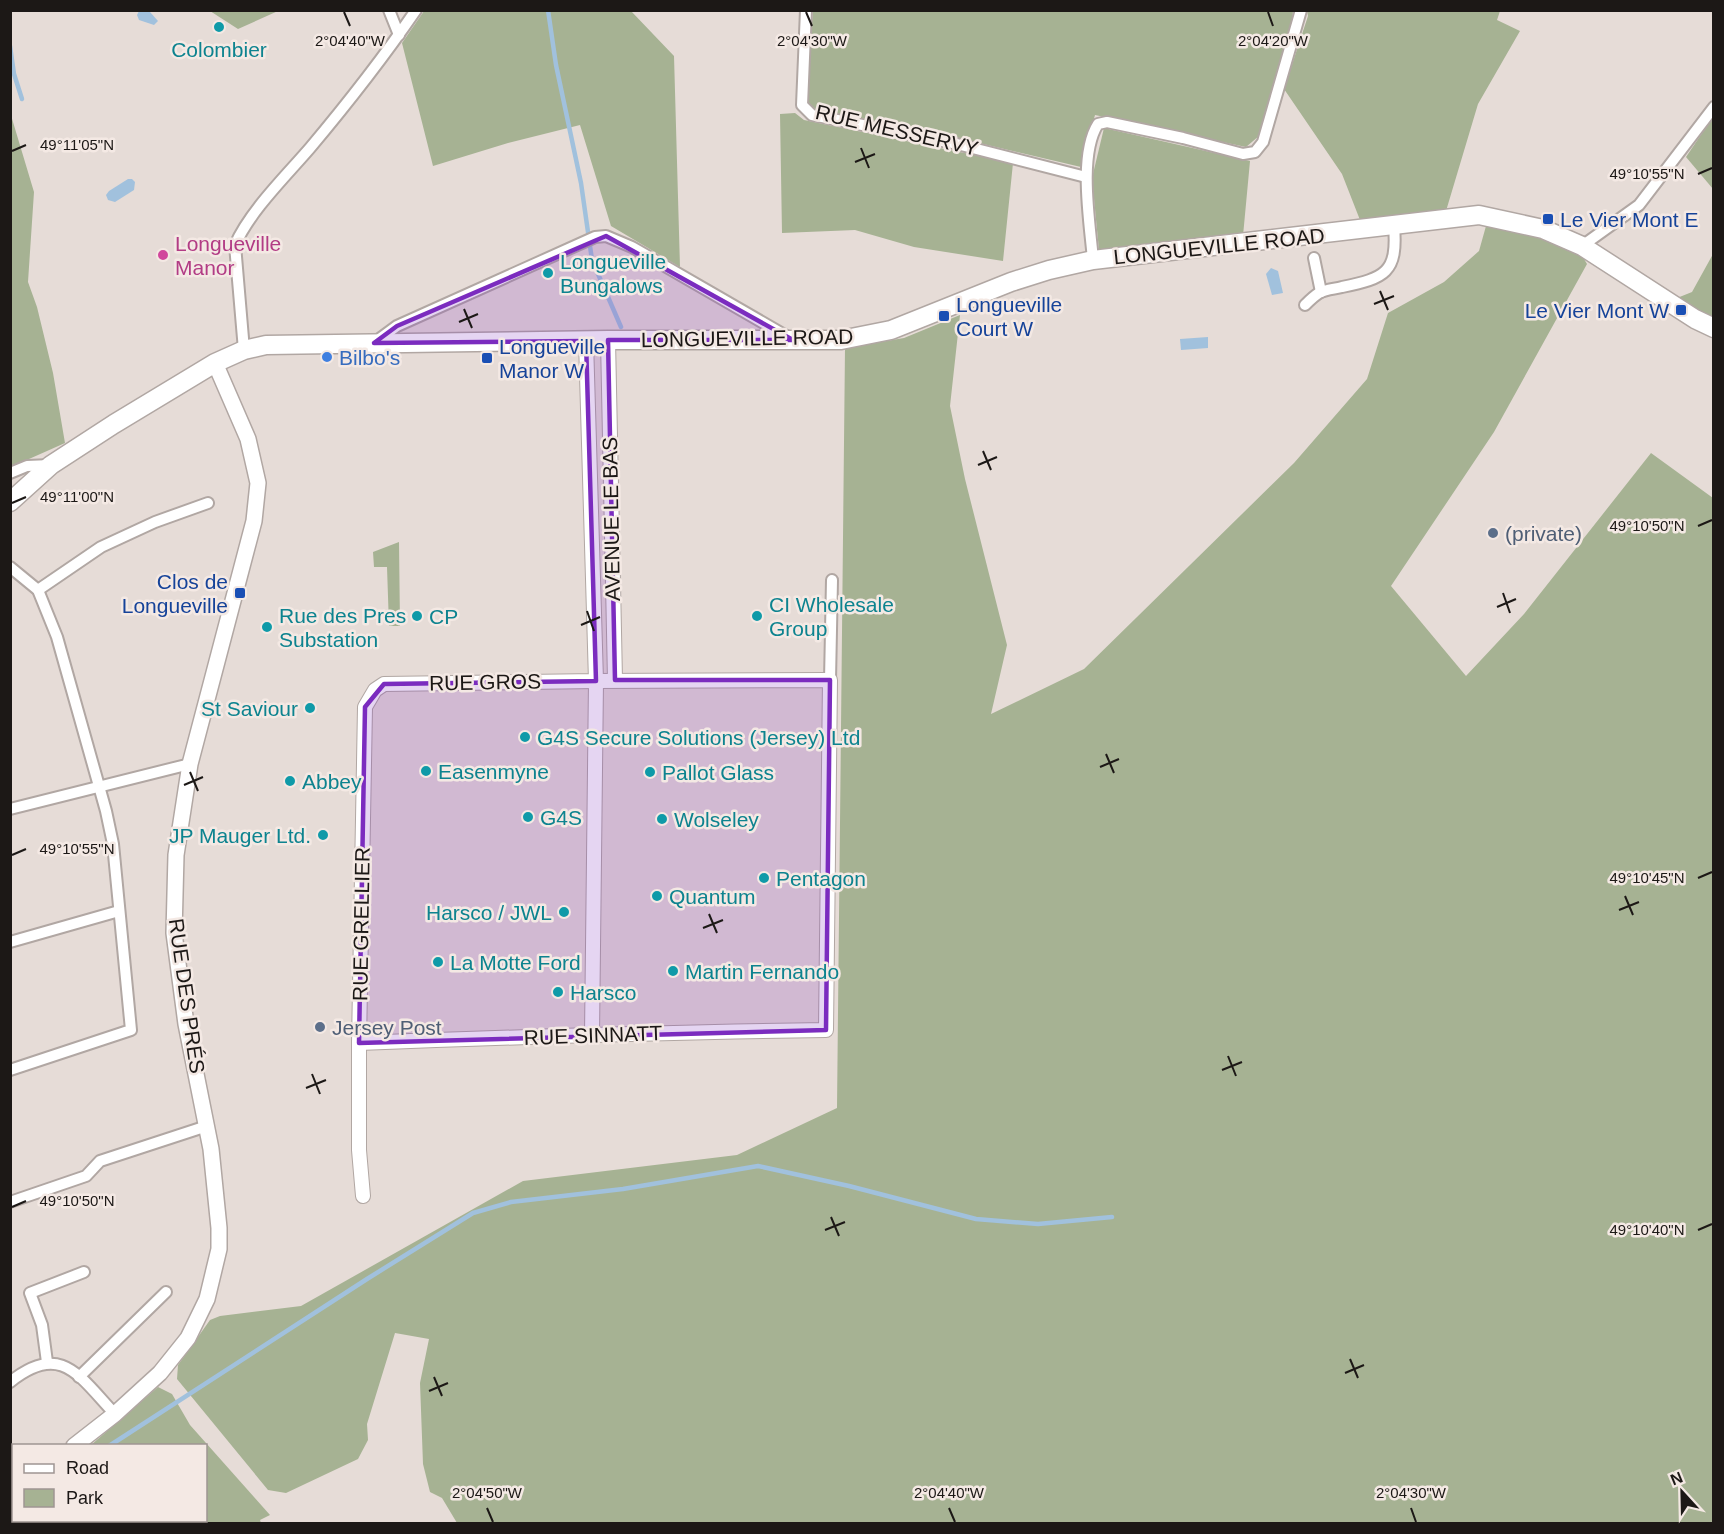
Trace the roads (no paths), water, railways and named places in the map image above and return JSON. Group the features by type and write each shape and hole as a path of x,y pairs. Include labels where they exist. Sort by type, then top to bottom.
{"main road":[{"name":"LONGUEVILLE ROAD","path":"10,502 51,465 114,424 214,363 244,350 266,345 608,340 841,340 891,330 1011,282 1093,260 1479,215 1543,229 1582,246 1695,319 1713,328"},
{"name":"RUE DES PRÉS","path":"77,1444 115,1414 160,1373 188,1338 207,1299 219,1249 219,1228 207,1126 186,1024 174,933 176,855 190,764 254,521 258,483 248,439 214,363"}],"street":[{"path":"389,10 399,35"},
{"path":"244,350 235,245 238,237 262,204 340,112 416,10"},
{"name":"RUE MESSERVY","path":"806,10 802,105 812,115 953,142 1086,177"},
{"path":"1093,260 1086,177 1093,131 1098,124 1107,123 1183,138 1243,154 1255,152 1263,142 1300,10"},
{"path":"1582,246 1639,205 1713,107"},
{"path":"1305,305 1322,292 1369,281 1382,275 1393,261 1394,226"},
{"path":"374,343 398,326 595,237 606,236 633,247 793,340"},
{"path":"1314,258 1322,292"},
{"name":"AVENUE LE BAS","path":"608,340 615,680"},
{"name":"AVENUE LE BAS","path":"586,341 596,681 592,1035"},
{"path":"10,473 27,466 51,465"},
{"path":"38,590 101,547 155,522 208,503"},
{"path":"10,567 38,590 57,637 99,785 113,844 131,1030 10,1070"},
{"path":"596,681 830,680 832,580"},
{"name":"RUE SINNATT","path":"359,1043 826,1030 830,680"},
{"name":"RUE GROS","path":"375,690 384,684 596,681"},
{"name":"RUE GRELLIER","path":"363,1196 359,1150 359,1043 365,706 375,690"},
{"path":"10,808 190,764"},
{"path":"10,942 119,911"},
{"path":"10,1202 86,1176 100,1161 207,1126"},
{"path":"47,1362 42,1324 30,1293 84,1272"},
{"path":"79,1377 166,1292"},
{"path":"10,1382 34,1366 47,1362 56,1363 68,1368 79,1377 115,1414"}],"water":[{"path":"139,11 150,12 158,21 154,25 139,20 137,15"},
{"path":"128,179 135,182 134,190 115,202 108,200 106,195 109,191"},
{"path":"1271,268 1278,271 1283,293 1272,295 1266,274"},
{"path":"1208,337 1208,348 1181,350 1180,339"}],"waterway":[{"path":"548,10 556,65 581,183 592,260 621,327"},
{"path":"10,46 14,74 22,99"},
{"path":"112,1444 473,1213 511,1202 623,1189 758,1166 849,1186 976,1219 1038,1224 1112,1217"}],"place":[{"name":"Colombier","path":"219,27"},
{"name":"Le Vier Mont E","path":"1548,219"},
{"name":"Longueville Manor","path":"163,255"},
{"name":"Longueville Bungalows","path":"548,273"},
{"name":"Le Vier Mont W","path":"1681,310"},
{"name":"Longueville Court W","path":"944,316"},
{"name":"Bilbo's","path":"327,357"},
{"name":"Longueville Manor W","path":"487,358"},
{"name":"(private)","path":"1493,533"},
{"name":"Clos de Longueville","path":"240,593"},
{"name":"CP","path":"417,616"},
{"name":"CI Wholesale Group","path":"757,616"},
{"name":"Rue des Pres Substation","path":"267,627"},
{"name":"St Saviour","path":"310,708"},
{"name":"G4S Secure Solutions (Jersey) Ltd","path":"525,737"},
{"name":"Easenmyne","path":"426,771"},
{"name":"Pallot Glass","path":"650,772"},
{"name":"Abbey","path":"290,781"},
{"name":"G4S","path":"528,817"},
{"name":"Wolseley","path":"662,819"},
{"name":"JP Mauger Ltd.","path":"323,835"},
{"name":"Pentagon","path":"764,878"},
{"name":"Quantum","path":"657,896"},
{"name":"Harsco / JWL","path":"564,912"},
{"name":"La Motte Ford","path":"438,962"},
{"name":"Martin Fernando","path":"673,971"},
{"name":"Harsco","path":"558,992"},
{"name":"Jersey Post","path":"320,1027"}]}
